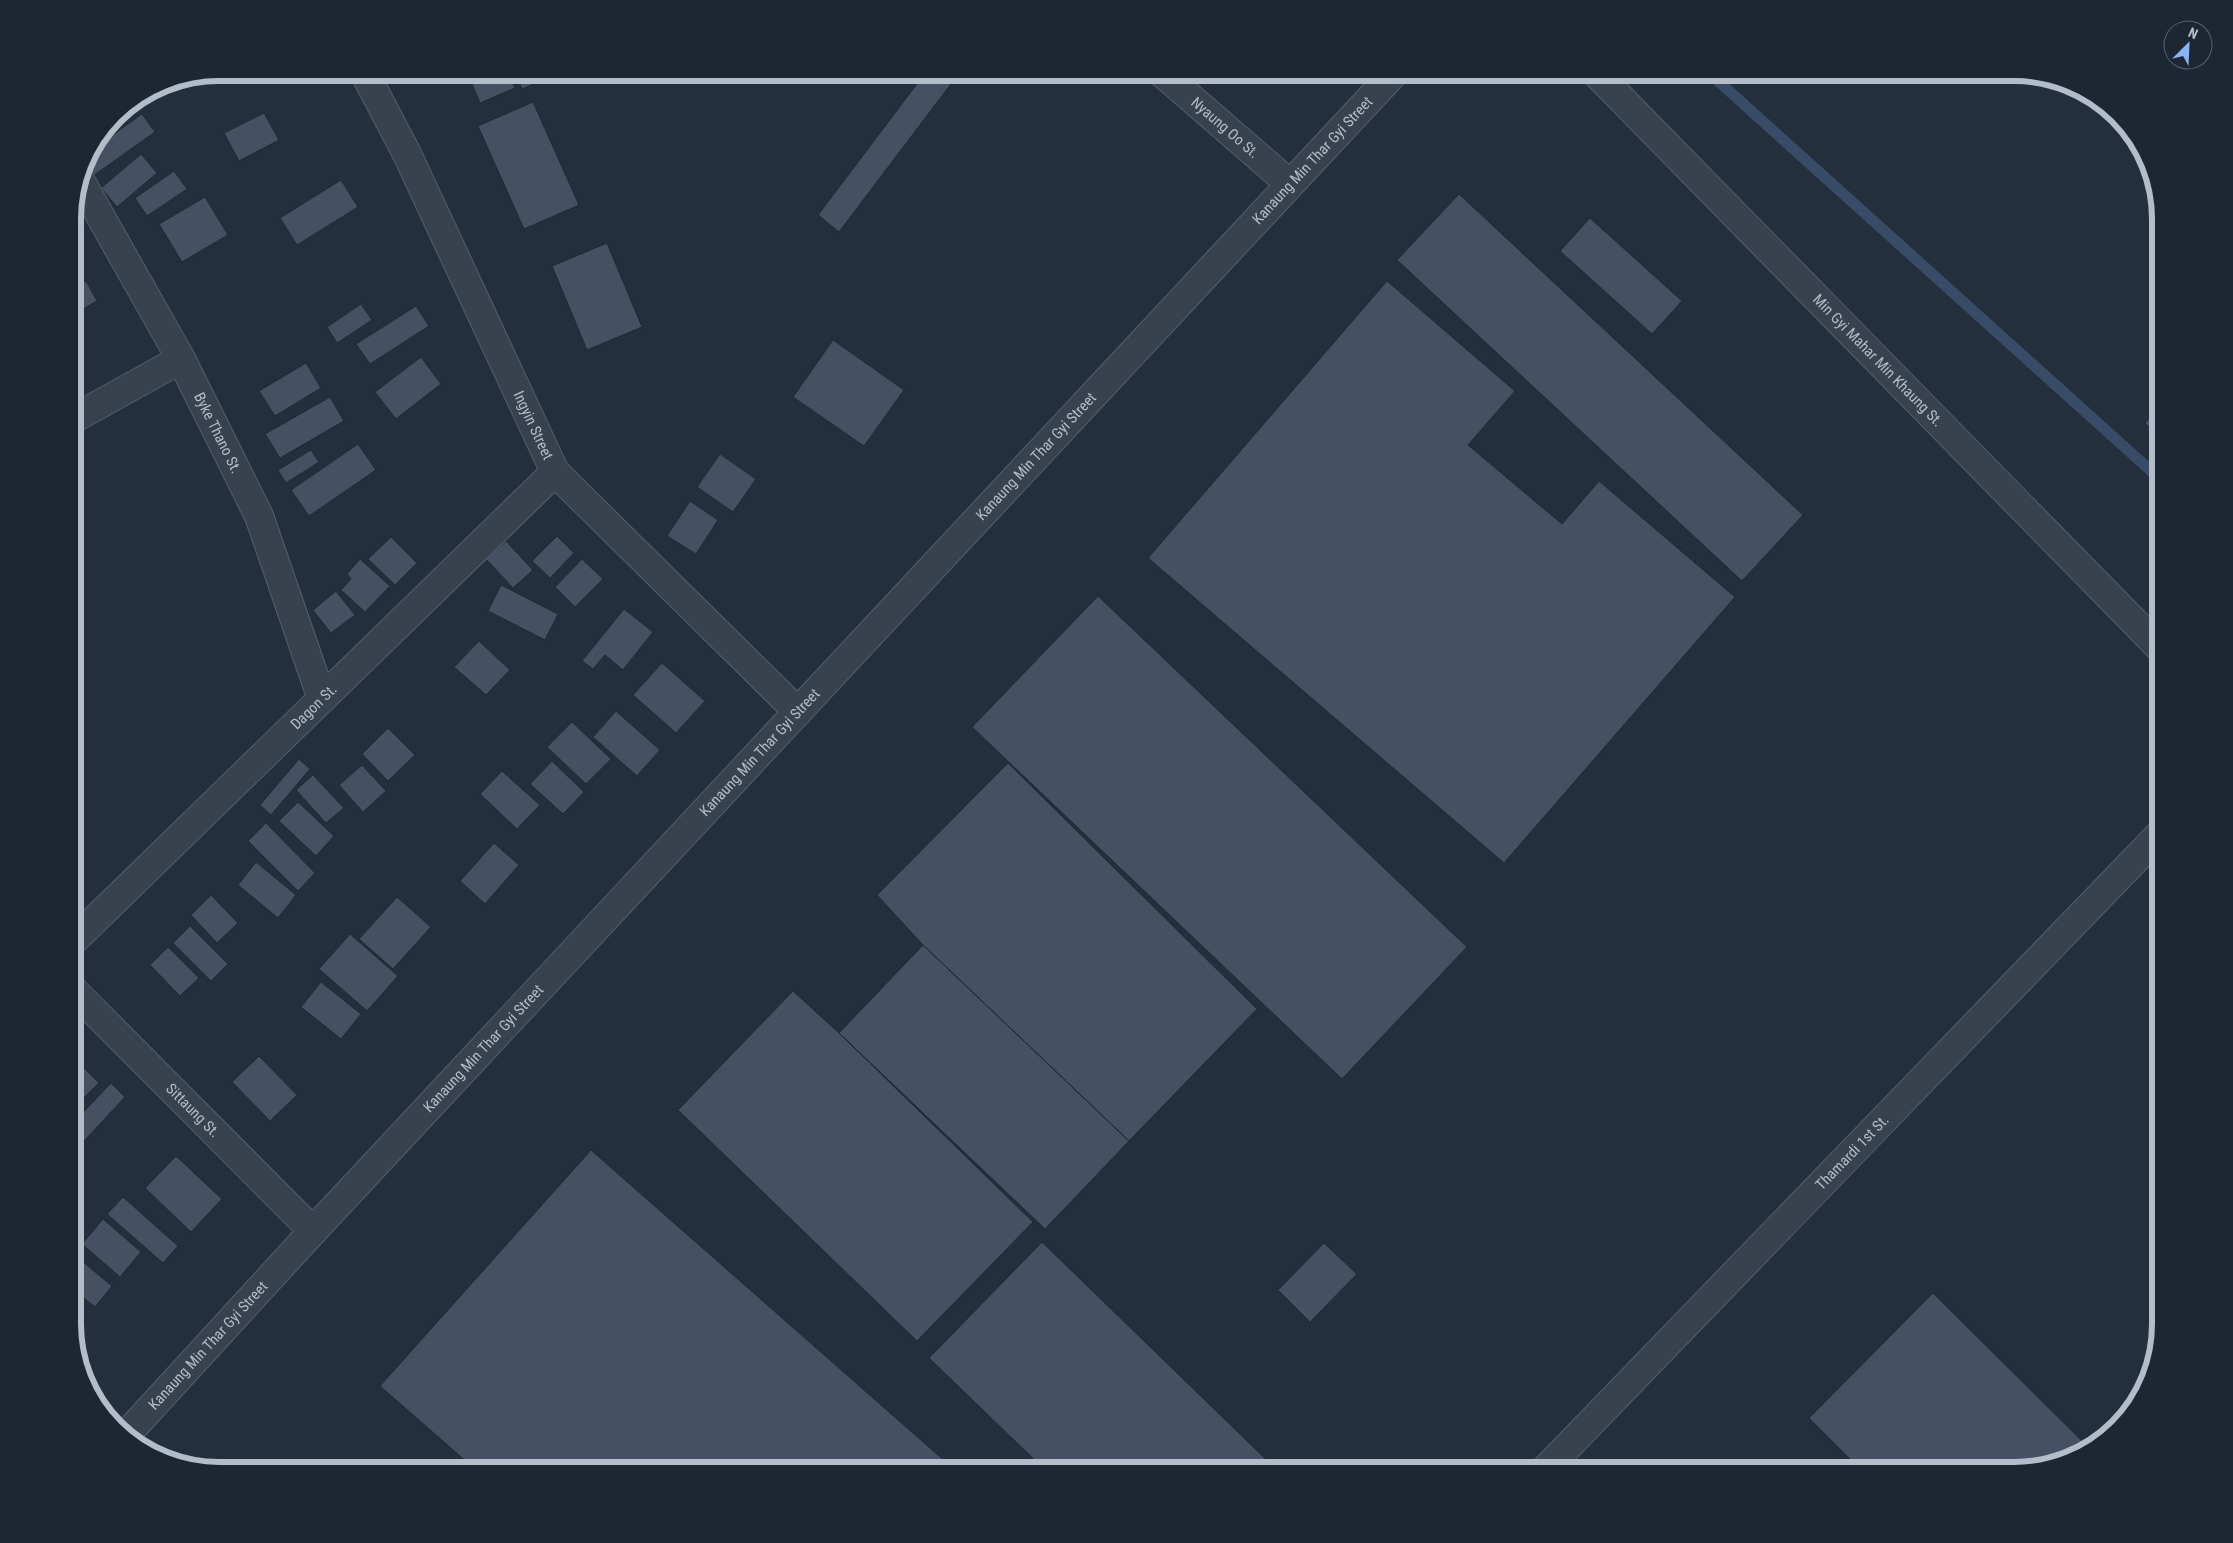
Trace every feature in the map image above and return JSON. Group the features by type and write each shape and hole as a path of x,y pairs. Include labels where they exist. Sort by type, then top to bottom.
{"street":[{"name":"Nyaung Oo St.","path":"1172,81 1290,184"},
{"name":"Kanaung Min Thar Gyi Street","path":"131,1429 313,1231 1386,81"},
{"name":"Min Gyi Mahar Min Khaung St.","path":"1604,81 2152,640"},
{"name":"Ingyin Street","path":"369,82 408,154 555,472 798,712"},
{"name":"Byke Thano St.","path":"85,189 181,359 259,516 322,699"},
{"path":"82,414 181,359"},
{"name":"Dagon St.","path":"82,932 555,472"},
{"name":"Thamardi 1st St.","path":"1555,1462 2152,842"},
{"name":"Sittaung St.","path":"82,999 313,1231"}],"building":[{"path":"471,82 512,82 515,88 480,103"},
{"path":"519,82 539,82 522,89"},
{"path":"919,82 953,82 839,232 818,215"},
{"path":"533,102 579,205 524,229 478,126"},
{"path":"148,103 126,118 135,110"},
{"path":"264,113 279,140 239,161 224,133"},
{"path":"142,114 155,132 93,176 90,172 95,158 108,138"},
{"path":"141,154 157,173 117,207 101,188"},
{"path":"174,171 187,189 147,216 135,198"},
{"path":"341,180 358,207 297,245 280,218"},
{"path":"1459,194 1803,515 1742,581 1397,260"},
{"path":"205,197 228,235 182,262 159,224"},
{"path":"1590,218 1682,301 1652,334 1560,251"},
{"path":"607,243 642,327 587,350 552,266"},
{"path":"86,281 97,301 82,310 82,283"},
{"path":"1387,281 1515,391 1468,445 1562,524 1599,481 1735,597 1504,863 1148,558"},
{"path":"361,304 372,320 337,343 327,327"},
{"path":"416,306 429,326 370,364 356,344"},
{"path":"833,340 904,390 864,446 793,397"},
{"path":"421,357 441,384 396,419 375,392"},
{"path":"306,363 321,388 275,416 259,391"},
{"path":"330,397 344,421 280,458 265,434"},
{"path":"2152,415 2152,430 2145,423"},
{"path":"358,444 376,470 309,516 291,490"},
{"path":"311,450 319,462 286,483 278,470"},
{"path":"720,454 756,479 733,512 697,487"},
{"path":"690,501 718,520 696,554 667,536"},
{"path":"557,536 574,553 550,578 532,561"},
{"path":"391,537 417,563 395,585 368,559"},
{"path":"506,541 533,570 513,588 486,559"},
{"path":"360,559 390,586 365,612 341,590 351,579 347,574"},
{"path":"582,559 603,579 575,607 555,587"},
{"path":"501,585 558,614 545,640 488,611"},
{"path":"336,591 355,615 331,633 313,610"},
{"path":"1098,596 1467,947 1342,1079 972,727"},
{"path":"624,609 653,632 623,670 605,655 593,669 582,661"},
{"path":"479,641 510,670 486,695 454,667"},
{"path":"662,663 705,701 676,733 633,695"},
{"path":"616,711 660,750 637,776 593,737"},
{"path":"572,722 611,759 586,784 547,747"},
{"path":"388,728 415,755 388,781 362,754"},
{"path":"299,759 310,769 271,815 260,805"},
{"path":"552,761 584,792 563,814 530,784"},
{"path":"1008,763 1257,1009 1129,1141 923,945 877,895"},
{"path":"362,765 386,791 363,812 339,785"},
{"path":"502,771 540,805 517,829 480,794"},
{"path":"313,775 344,808 326,823 296,790"},
{"path":"298,802 334,836 316,856 279,821"},
{"path":"266,823 315,873 298,891 248,841"},
{"path":"494,843 519,865 485,904 460,881"},
{"path":"256,862 296,895 278,918 238,885"},
{"path":"211,895 238,923 217,943 191,915"},
{"path":"397,897 431,927 393,969 359,939"},
{"path":"190,926 228,964 211,981 173,943"},
{"path":"350,934 398,976 367,1011 319,969"},
{"path":"923,945 1129,1141 1045,1229 839,1033"},
{"path":"168,947 199,978 180,996 150,965"},
{"path":"321,982 361,1014 341,1039 301,1007"},
{"path":"793,991 839,1033 1033,1222 917,1341 678,1110"},
{"path":"259,1056 297,1095 270,1121 232,1082"},
{"path":"82,1066 99,1083 82,1099"},
{"path":"111,1083 125,1097 82,1143 82,1114"},
{"path":"591,1150 946,1462 467,1462 380,1386"},
{"path":"176,1156 222,1199 191,1232 145,1188"},
{"path":"123,1197 178,1246 163,1263 107,1214"},
{"path":"103,1219 141,1252 120,1277 82,1244"},
{"path":"1042,1242 1269,1462 1037,1462 929,1358"},
{"path":"1324,1243 1357,1274 1310,1322 1278,1290"},
{"path":"82,1261 112,1286 95,1307 82,1296"},
{"path":"1933,1293 2083,1442 2067,1451 2032,1461 1853,1462 1809,1418"}],"waterway":[{"path":"1718,81 2152,472"}]}
